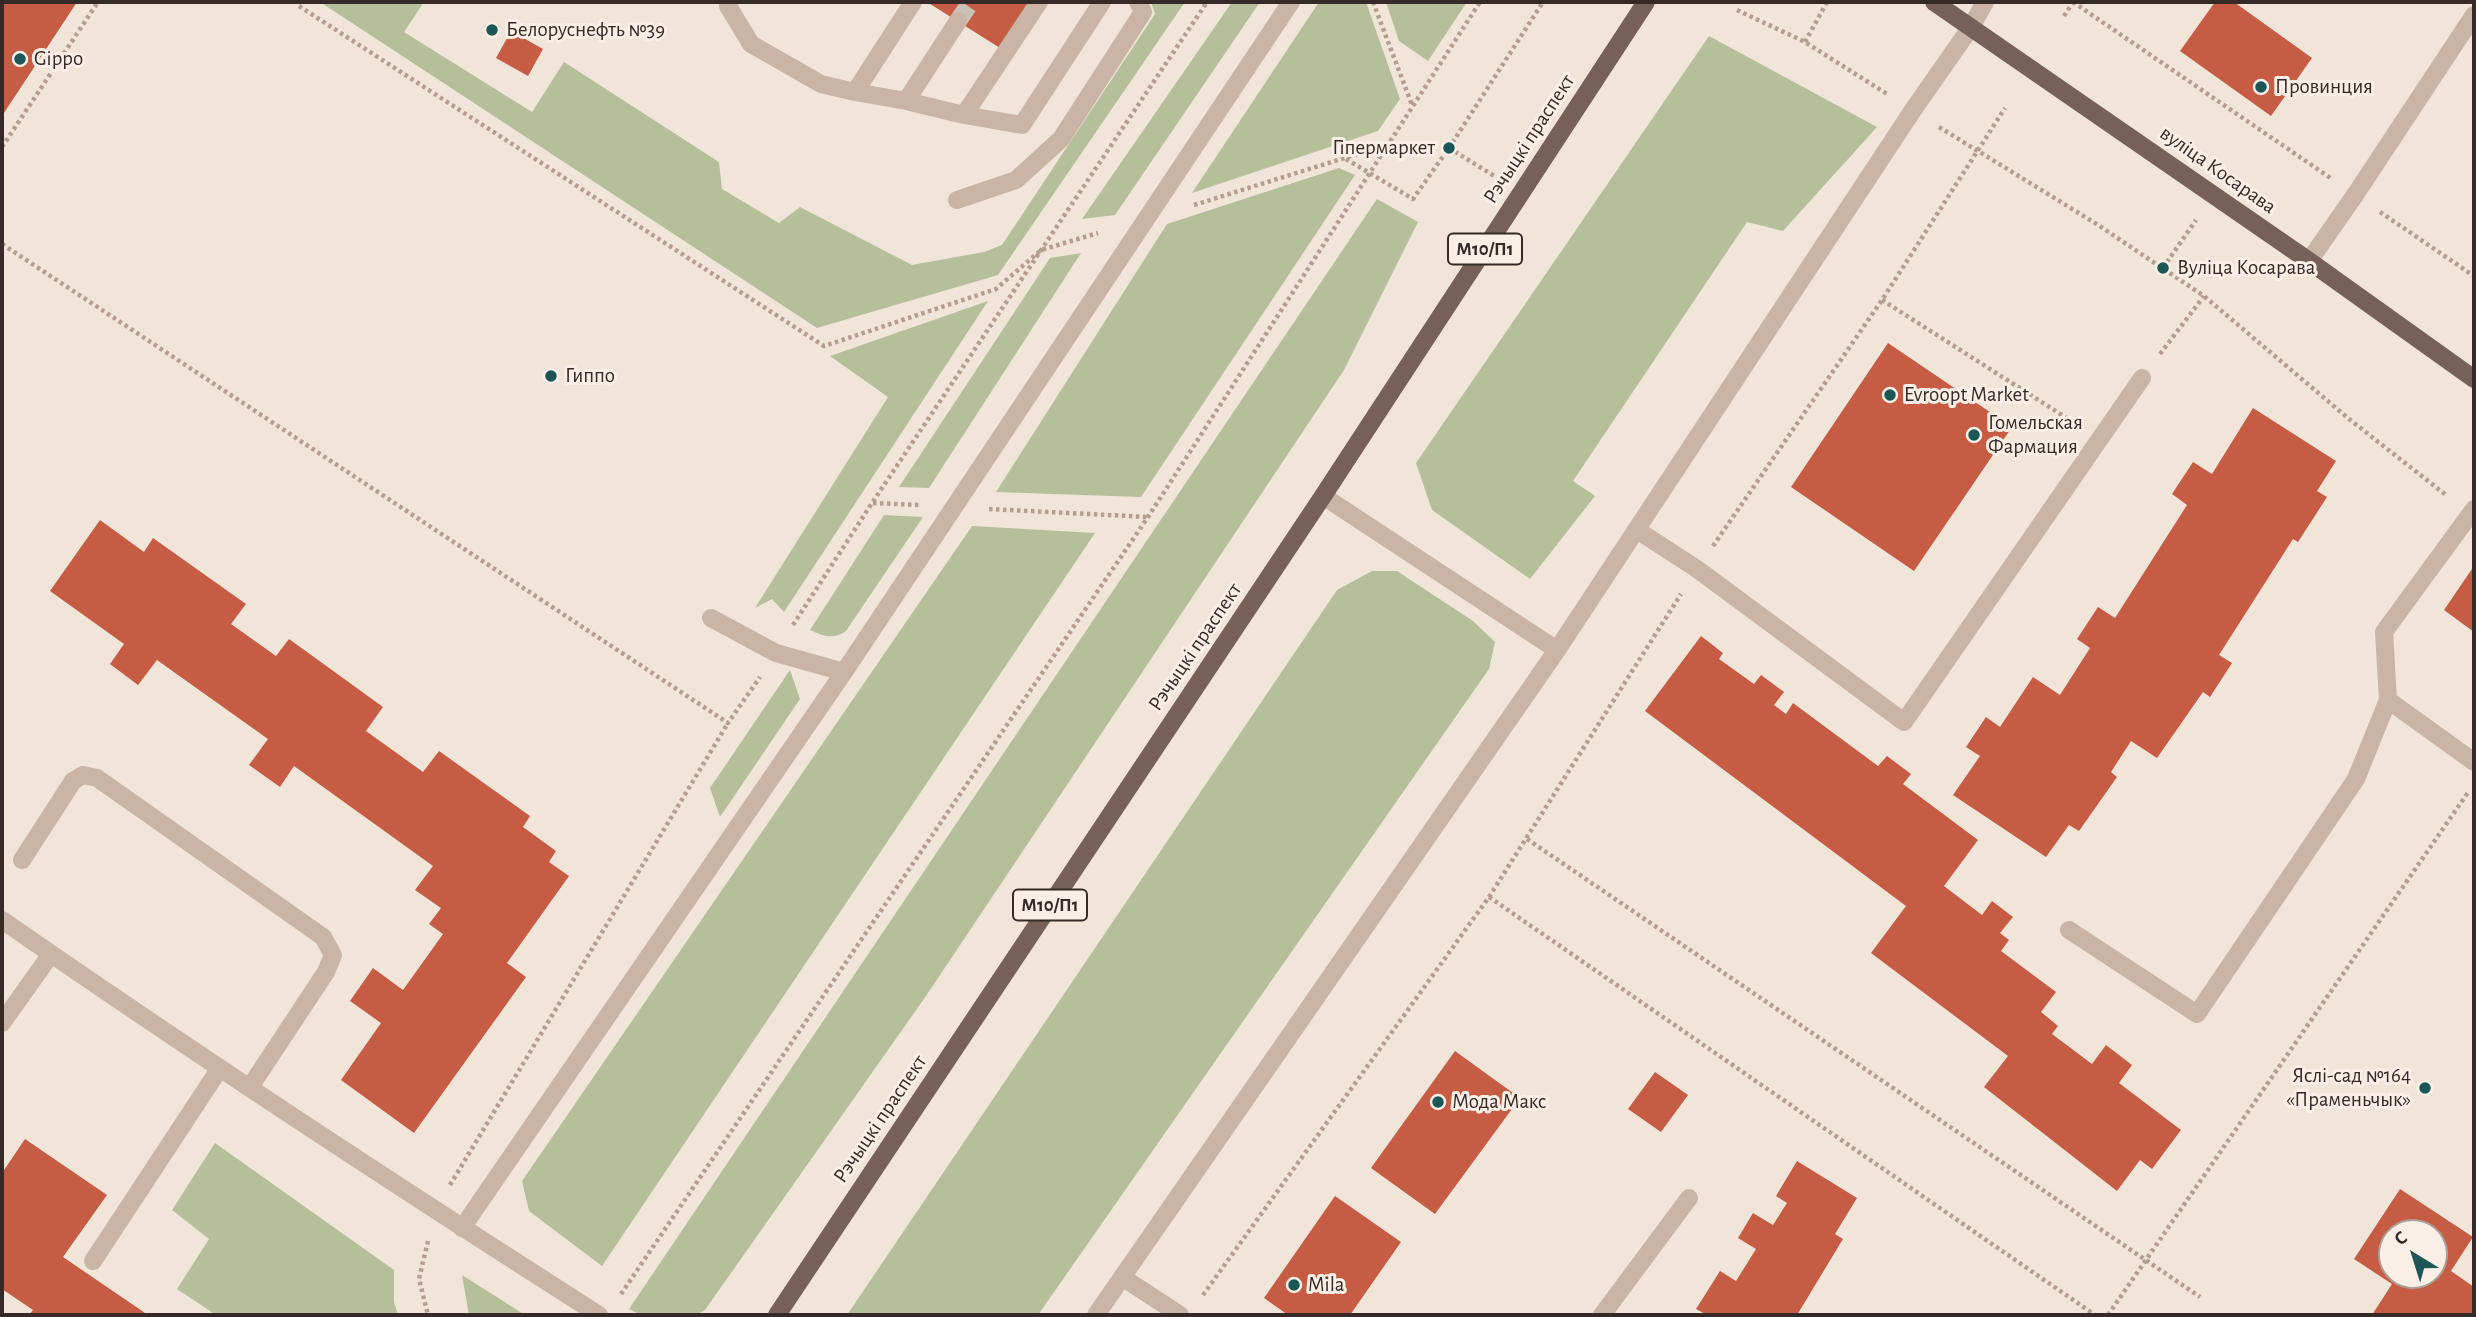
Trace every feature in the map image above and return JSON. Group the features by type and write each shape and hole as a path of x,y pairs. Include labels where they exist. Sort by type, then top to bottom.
{"main road":[{"name":"Рэчыцкі праспект","path":"777,1315 1323,496 1646,2"},
{"name":"вуліца Косарава","path":"1934,2 2309,261 2474,379"}],"lane":[{"path":"728,2 751,44 821,84 1022,125 1101,2"},
{"path":"855,92 913,2"},
{"path":"964,115 1039,2"},
{"path":"957,200 1016,180 1061,139 1143,12 1138,2"},
{"path":"462,1228 844,672 1291,2"},
{"path":"1096,1315 1557,650 1913,110 1971,27 1984,2"},
{"path":"2309,261 2474,15"},
{"path":"906,101 958,21"},
{"path":"1637,530 1697,569 1904,722 2142,378"},
{"path":"1323,496 1557,650"},
{"path":"2069,930 2197,1014 2356,779 2388,700 2384,632 2472,511"},
{"path":"711,618 776,653 844,672"},
{"path":"2388,700 2474,762"},
{"path":"22,860 74,781 83,775 97,778 323,937 333,955 326,972 250,1087"},
{"path":"2,920 220,1068 599,1315"},
{"path":"2,1023 51,954"},
{"path":"93,1261 220,1068"},
{"path":"1602,1315 1689,1198"},
{"path":"1122,1277 1180,1315"}],"path":[{"path":"2,147 98,2"},
{"path":"428,1315 418,1279 435,1210 728,723 1207,2"},
{"path":"1373,2 1413,105"},
{"path":"614,1304 1148,517 1480,2"},
{"path":"1345,158 1413,199 1543,2"},
{"path":"1804,42 1827,2"},
{"path":"2064,16 2073,2 2474,276"},
{"path":"298,3 824,346 996,289 1041,250 1387,145"},
{"path":"1196,1304 1489,897 1697,569 1882,300 2005,108"},
{"path":"1449,148 1521,193"},
{"path":"2163,268 2213,194"},
{"path":"2095,223 2204,296 2349,419 2472,511"},
{"path":"2,244 728,723"},
{"path":"2142,378 2204,296"},
{"path":"1882,300 2099,438"},
{"path":"872,503 1148,517"},
{"path":"2108,1315 2474,784"},
{"path":"1527,839 2200,1297"},
{"path":"1489,897 2095,1315"}],"green space":[{"path":"320,2 424,2 404,32 532,112 564,62 719,162 722,189 779,223 800,207 912,265 984,252 1002,245 1155,14 1151,2 1185,2 998,275 817,328"},
{"path":"1232,2 1260,2 1115,215 1082,219"},
{"path":"1319,2 1366,2 1400,99 1378,131 1192,193"},
{"path":"1386,2 1467,2 1428,61 1399,41"},
{"path":"1709,36 1877,127 1783,231 1747,222 1573,481 1595,496 1530,579 1432,510 1416,463"},
{"path":"1339,168 1355,175 1141,497 996,492 1167,224"},
{"path":"1377,199 1418,222 1344,370 926,996 705,1310 696,1315 641,1315 629,1309"},
{"path":"1081,253 929,488 899,487 1050,258"},
{"path":"988,301 784,612 772,599 755,608 888,397 830,356"},
{"path":"884,515 923,517 846,631 828,636 810,630"},
{"path":"972,526 1095,533 602,1266 529,1211 522,1181"},
{"path":"1372,571 1397,571 1473,621 1495,642 1489,669 1038,1315 847,1315 1337,590"},
{"path":"790,670 800,699 720,817 710,788"},
{"path":"215,1143 394,1270 394,1302 398,1315 216,1315 177,1289 209,1239 172,1210"},
{"path":"462,1275 525,1315 469,1315"}],"building":[{"name":"Gippo","path":"2,2 77,2 2,116"},
{"path":"927,2 1030,2 1000,48"},
{"name":"Провинция","path":"2215,2 2234,2 2312,58 2271,116 2180,51"},
{"path":"511,31 543,49 528,76 496,58"},
{"path":"1888,343 2012,427 1914,571 1791,487"},
{"path":"2253,408 2336,461 2317,491 2327,497 2298,542 2293,539 2219,655 2232,663 2210,697 2203,692 2157,758 2131,741 2111,772 2117,777 2079,831 2069,825 2046,857 1953,795 1980,756 1966,747 1986,717 2000,727 2033,677 2060,695 2090,648 2077,639 2098,607 2115,618 2187,505 2172,494 2193,462 2212,474"},
{"path":"100,520 144,552 153,538 246,604 231,624 276,656 289,639 383,707 366,731 423,772 439,751 530,816 523,827 556,851 549,862 569,876 507,963 526,977 414,1133 341,1080 381,1023 350,1001 373,968 403,990 443,934 429,924 441,908 415,890 433,866 294,766 280,787 249,765 268,739 157,660 138,685 110,664 124,644 50,591"},
{"path":"2474,566 2474,632 2444,610"},
{"path":"1701,636 1723,653 1719,659 1754,684 1761,675 1784,692 1774,705 1786,714 1793,703 1878,766 1887,756 1911,774 1903,784 1978,840 1944,886 1982,915 1992,901 2013,917 2000,933 2009,940 2001,951 2056,992 2041,1012 2058,1026 2052,1034 2092,1064 2106,1045 2132,1065 2119,1083 2181,1130 2152,1169 2140,1160 2117,1191 1984,1087 2008,1056 1871,953 1906,906 1645,711"},
{"path":"1455,1051 1520,1098 1435,1214 1371,1168"},
{"path":"1655,1072 1688,1095 1661,1132 1628,1109"},
{"path":"25,1139 107,1195 63,1257 148,1315 29,1315 33,1310 2,1289 2,1173"},
{"path":"1797,1161 1857,1198 1835,1234 1843,1239 1797,1315 1707,1315 1696,1309 1720,1271 1736,1281 1756,1249 1738,1238 1753,1213 1773,1225 1787,1203 1776,1196"},
{"path":"2400,1189 2446,1219 2380,1219"},
{"path":"1335,1196 1401,1242 1350,1315 1288,1315 1264,1298"},
{"path":"2448,1221 2473,1237 2451,1271 2474,1287 2474,1315 2372,1315 2389,1289 2448,1289"},
{"path":"2378,1222 2378,1275 2354,1259"}],"tunnel":[{"path":"958,21 971,2"}],"place":[{"name":"Белоруснефть №39","path":"492,30"},
{"name":"Gippo","path":"20,59"},
{"name":"Провинция","path":"2261,87"},
{"name":"Гіпермаркет","path":"1449,148"},
{"name":"Вуліца Косарава","path":"2163,268"},
{"name":"Гиппо","path":"551,376"},
{"name":"Evroopt Market","path":"1890,395"},
{"name":"Гомельская Фармация","path":"1974,435"},
{"name":"Яслі-сад №164 «Праменьчык»","path":"2425,1088"},
{"name":"Мода Макс","path":"1438,1102"},
{"name":"Mila","path":"1294,1285"}]}
